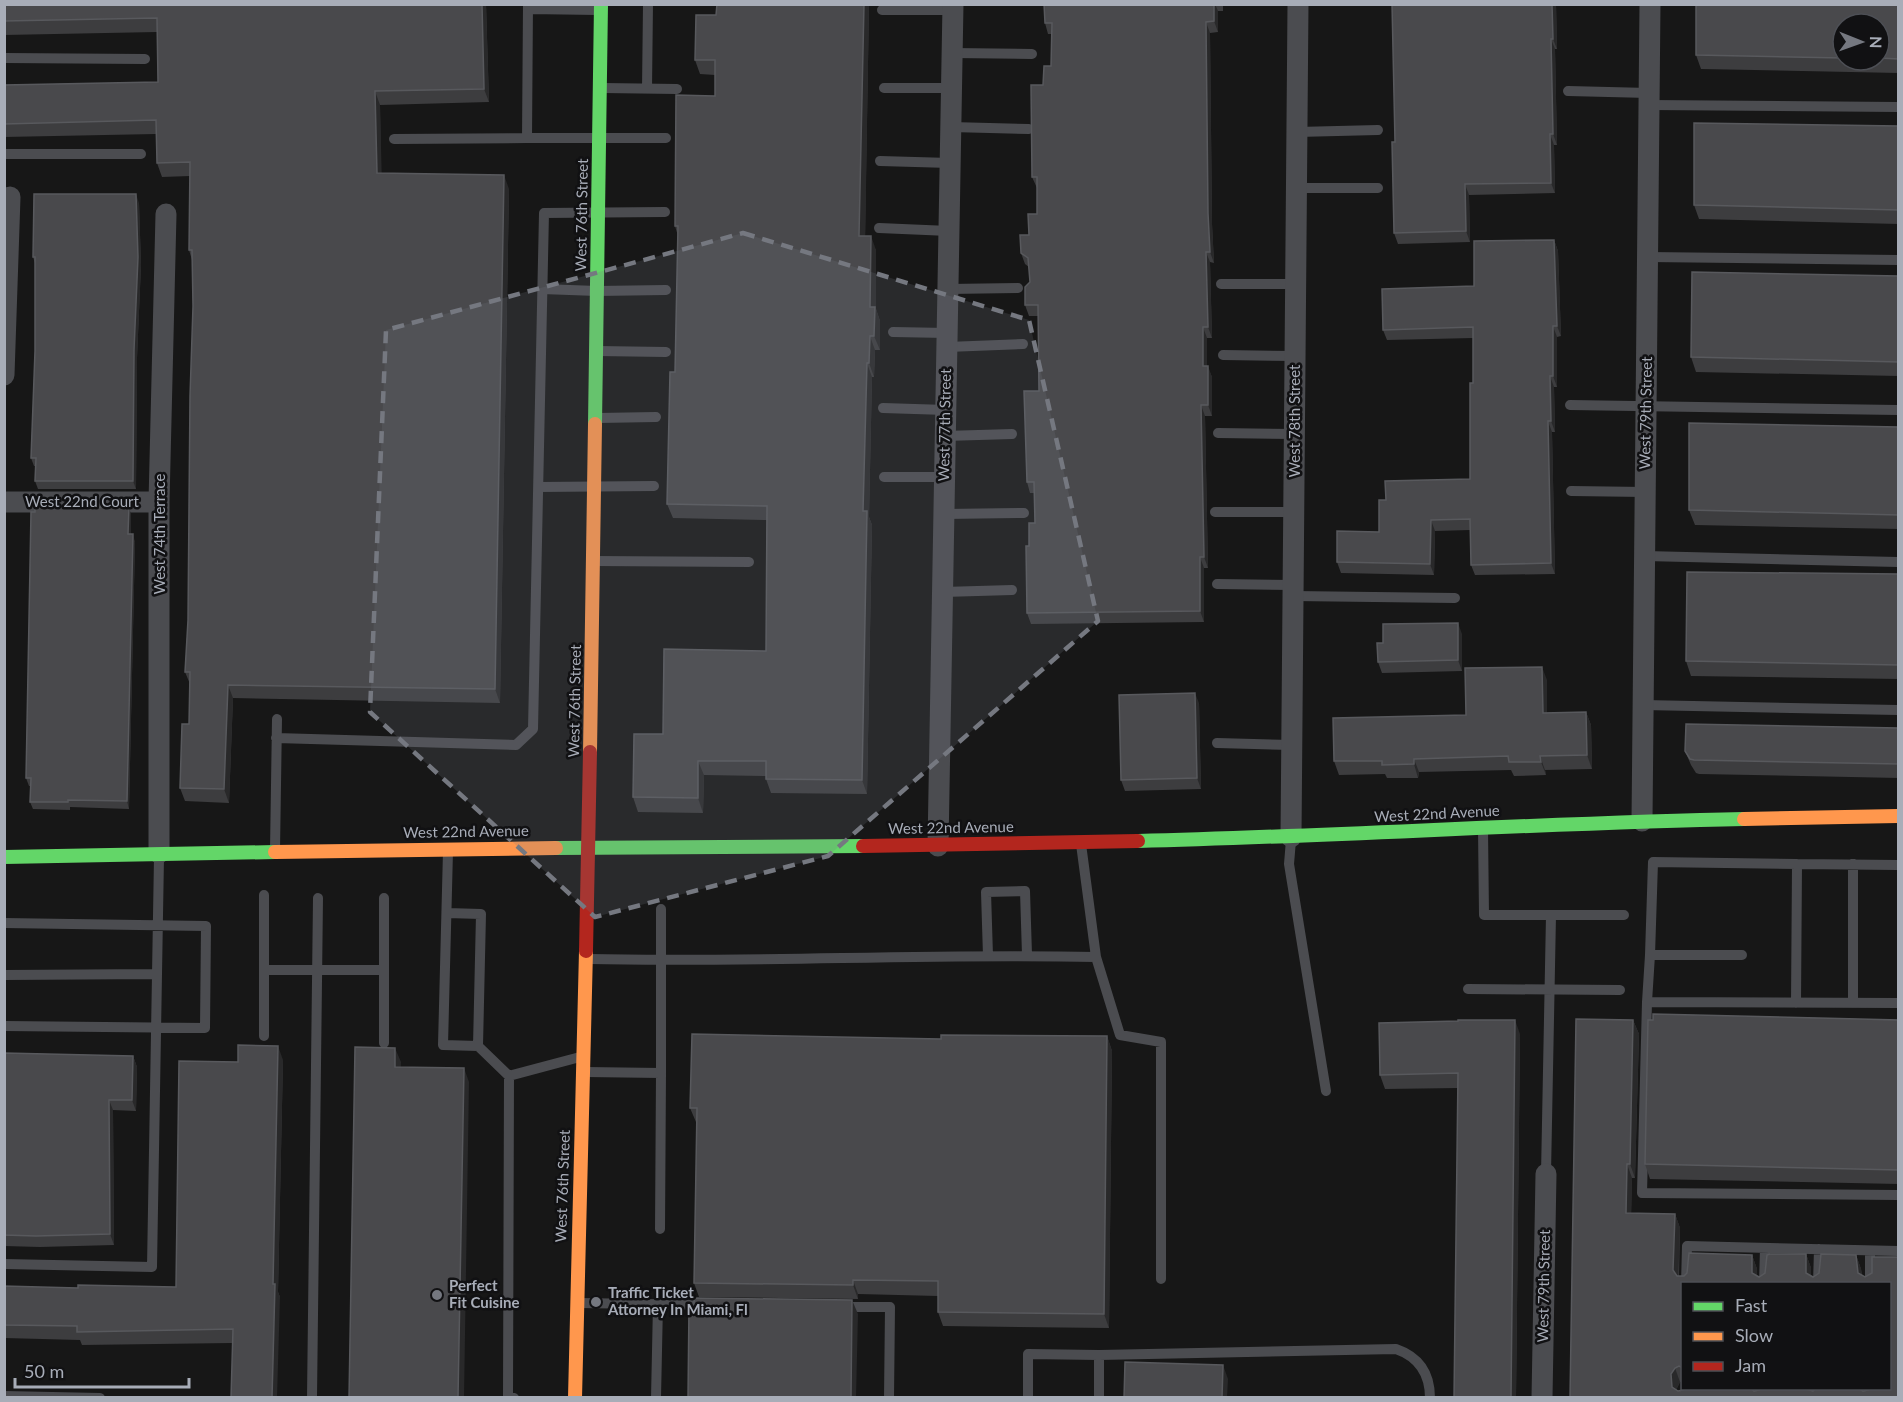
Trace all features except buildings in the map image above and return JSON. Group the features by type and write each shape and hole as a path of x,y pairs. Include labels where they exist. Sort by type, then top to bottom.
{"street":[{"name":"West 78th Street","path":"1292,837 1298,4"},
{"name":"West 79th Street","path":"1642,821 1650,4"},
{"name":"West 76th Street","path":"574,1398 589,847 601,7"},
{"name":"West 77th Street","path":"938,846 953,7"},
{"path":"4,375 10,197"},
{"name":"West 74th Terrace","path":"159,853 159,502 166,214"},
{"name":"West 22nd Court","path":"4,502 159,502"},
{"name":"West 22nd Avenue","path":"4,857 448,848 938,846 1292,837 1642,821 1899,816"},
{"name":"West 79th Street","path":"1542,1398 1546,1174"}],"lane":[{"path":"647,89 648,4"},
{"path":"526,138 528,7 601,7"},
{"path":"882,10 953,7"},
{"path":"952,53 1032,54"},
{"path":"4,58 145,59"},
{"path":"600,88 677,89"},
{"path":"884,88 952,88"},
{"path":"1568,91 1649,99 1899,107"},
{"path":"951,127 1029,129"},
{"path":"1297,132 1378,130"},
{"path":"394,139 666,138"},
{"path":"4,154 141,154"},
{"path":"880,161 950,163"},
{"path":"1297,188 1378,188"},
{"path":"276,738 516,745 533,729 544,213 665,212"},
{"path":"879,228 949,231"},
{"path":"1648,257 1899,261"},
{"path":"1221,284 1296,284"},
{"path":"948,289 1018,288"},
{"path":"542,289 666,290"},
{"path":"893,332 947,340 1023,344"},
{"path":"596,351 666,352"},
{"path":"1223,355 1295,356"},
{"path":"1570,405 1899,410"},
{"path":"883,408 946,410"},
{"path":"595,418 656,417"},
{"path":"1218,433 1295,434"},
{"path":"945,436 1012,434"},
{"path":"884,477 945,477"},
{"path":"539,487 654,486"},
{"path":"1571,491 1645,492"},
{"path":"1215,513 1294,512"},
{"path":"944,514 1023,513"},
{"path":"1644,556 1899,562"},
{"path":"593,561 749,562"},
{"path":"1217,584 1455,598"},
{"path":"942,592 1012,590"},
{"path":"1643,705 1899,710"},
{"path":"274,851 277,719"},
{"path":"1216,743 1292,745"},
{"path":"1483,828 1484,915 1624,915"},
{"path":"1292,837 1289,864 1326,1091"},
{"path":"1081,842 1096,957 1120,1035 1161,1042 1161,1280"},
{"path":"448,848 443,1045 478,1046 509,1076 508,1397 514,1398"},
{"path":"4,1264 152,1268 159,853"},
{"path":"1899,865 1653,862 1642,1194 1899,1195"},
{"path":"1796,1003 1797,864"},
{"path":"1853,864 1854,1003"},
{"path":"988,956 986,892 1025,891 1027,955"},
{"path":"264,895 264,1036"},
{"path":"384,897 384,1043"},
{"path":"312,1398 318,898"},
{"path":"660,1229 662,909"},
{"path":"447,913 481,914 478,1046"},
{"path":"1546,1174 1551,915"},
{"path":"4,923 206,926 205,1028 4,1026"},
{"path":"586,959 661,961 1027,955 1096,957"},
{"path":"1650,955 1742,955"},
{"path":"264,970 384,970"},
{"path":"4,975 157,974"},
{"path":"1468,989 1620,990"},
{"path":"1647,1002 1899,1003"},
{"path":"509,1076 583,1056"},
{"path":"583,1072 661,1072"},
{"path":"1686,1282 1687,1246 1899,1251"},
{"path":"1764,1282 1765,1248"},
{"path":"1818,1282 1819,1249"},
{"path":"1870,1251 1870,1282"},
{"path":"576,1302 716,1305"},
{"path":"656,1398 658,1304"},
{"path":"832,1306 890,1307 888,1398"},
{"path":"1028,1398 1028,1354 1099,1355 1396,1349 1408,1353 1424,1370 1429,1382 1430,1398"},
{"path":"1099,1355 1099,1398"},
{"path":"4,1396 100,1398"}],"highlighted area":[{"path":"743,233 1029,320 1098,621 828,856 595,917 370,712 386,330"}],"traffic: fast":[{"path":"595,424 601,4"},
{"path":"1138,841 1744,819"},
{"path":"556,848 863,846"},
{"path":"4,857 275,852"}],"traffic: slow":[{"path":"590,752 595,424"},
{"path":"1744,819 1898,816"},
{"path":"275,852 556,848"},
{"path":"575,1398 586,951"}],"traffic: jam":[{"path":"586,951 590,752"},
{"path":"863,846 1138,841"}],"place":[{"name":"Perfect Fit Cuisine","path":"437,1295"},
{"name":"Traffic Ticket Attorney In Miami, Fl","path":"596,1302"}]}
